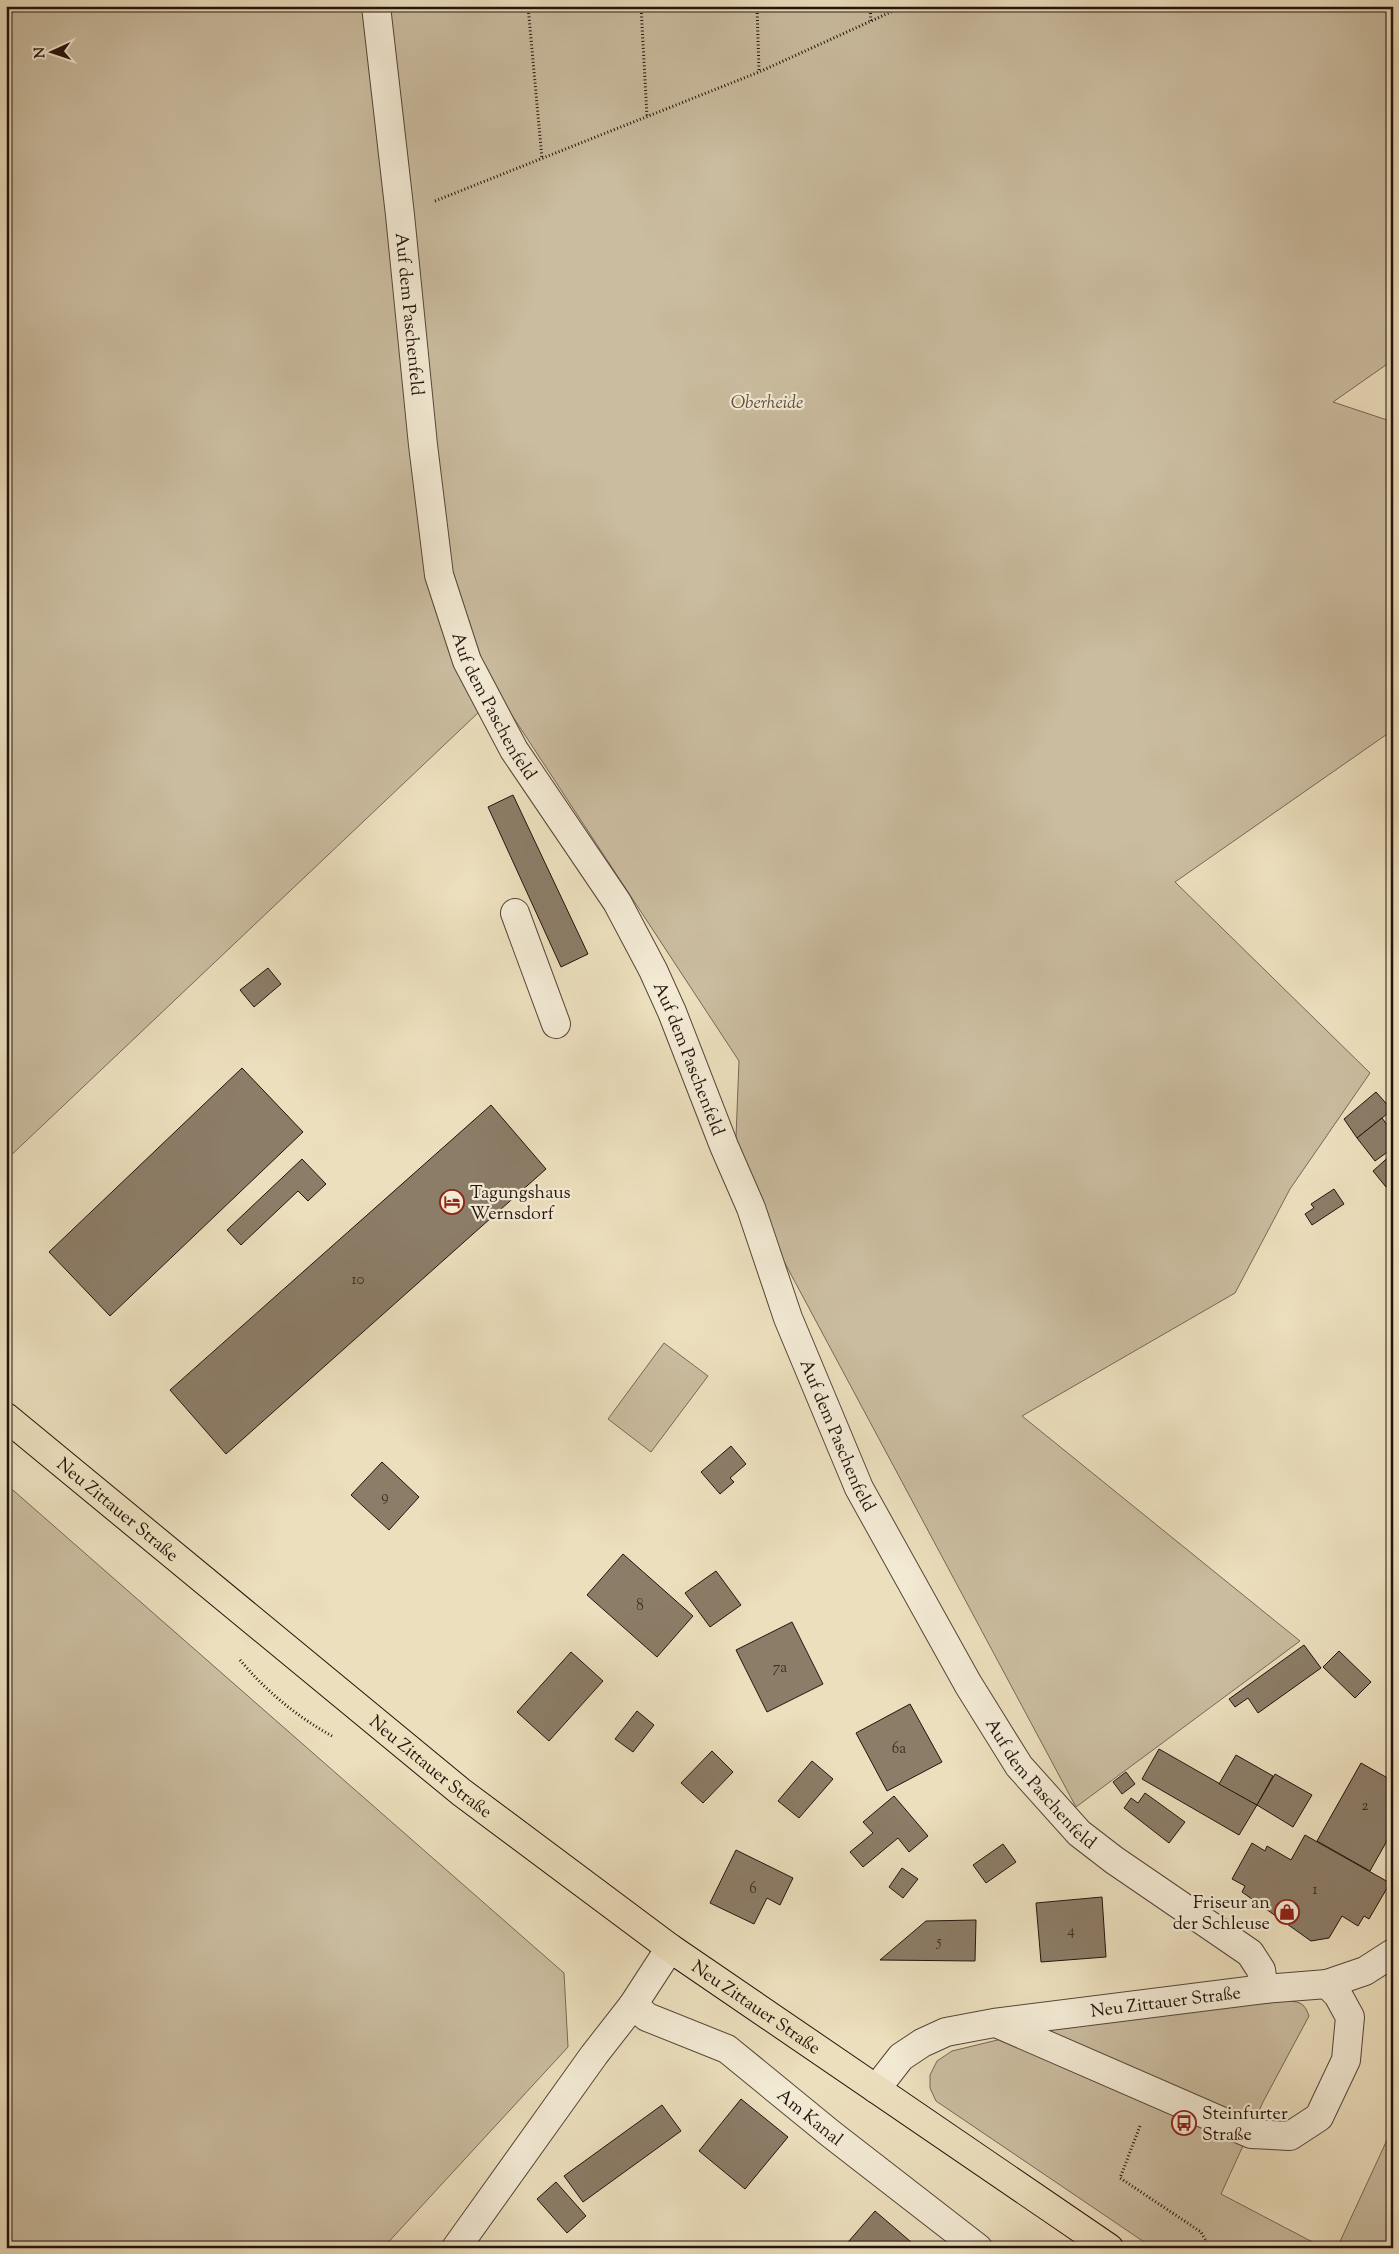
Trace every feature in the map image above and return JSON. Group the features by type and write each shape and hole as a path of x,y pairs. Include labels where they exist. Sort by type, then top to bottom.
{"main road":[{"name":"Neu Zittauer Straße","path":"6,1417 461,1792 670,1948 1109,2248"}],"street":[{"name":"Auf dem Paschenfeld","path":"376,6 400,215 423,445 439,575 467,661 514,750 617,902 653,970 672,1012 724,1146 751,1208 788,1318 859,1488 968,1684 1019,1766 1079,1832 1107,1855 1250,1953 1261,1970 1264,1989"},
{"path":"515,912 556,1024"},
{"path":"456,2248 594,2055 633,2005 670,1948"},
{"path":"994,2023 1251,2134 1290,2136 1319,2117 1346,2060 1350,2017 1338,1995 1327,1984 1365,1971 1393,1953"},
{"name":"Neu Zittauer Straße","path":"876,2090 901,2057 922,2043 946,2032 994,2023 1264,1989 1327,1984"},
{"name":"Am Kanal","path":"633,2005 647,2017 727,2049 831,2134 978,2248"}],"path":[{"path":"528,6 542,159"},
{"path":"641,6 647,117"},
{"path":"757,6 759,72"},
{"path":"870,6 871,21"},
{"path":"400,215 759,72 904,6"},
{"path":"1153,2092 1120,2178 1201,2232 1210,2248"}],"green space":[{"name":"Oberheide","path":"6,6 1393,6 1393,360 1333,402 1393,422 1393,730 1175,882 1370,1073 1290,1189 1235,1293 1022,1416 1300,1641 1076,1807 779,1252 736,1137 739,1061 498,694 6,1160"},
{"path":"664,1343 708,1376 651,1452 608,1419"},
{"path":"6,1484 564,1973 568,2047 383,2248 6,2248"},
{"path":"1289,2001 1302,2004 1309,2016 1263,2102 1221,2194 1324,2248 1153,2248 936,2101 930,2088 930,2075 937,2061 952,2051 1072,2022 1261,2002"},
{"path":"1393,2127 1393,2248 1337,2248"}],"building":[{"path":"513,795 588,954 561,967 488,807"},
{"path":"268,968 281,984 254,1007 240,990"},
{"path":"242,1068 303,1132 110,1316 49,1252"},
{"path":"1376,1092 1392,1110 1357,1138 1344,1119"},
{"path":"491,1105 546,1169 226,1454 170,1390"},
{"path":"1382,1118 1393,1133 1393,1148 1375,1161 1357,1138"},
{"path":"1393,1153 1393,1181 1386,1187 1373,1171"},
{"path":"302,1159 326,1184 308,1201 298,1191 241,1245 227,1230"},
{"path":"1334,1189 1344,1204 1312,1225 1305,1214 1314,1208 1311,1204"},
{"path":"731,1446 746,1464 730,1478 734,1482 720,1494 701,1472"},
{"path":"382,1462 419,1497 389,1530 351,1495"},
{"path":"623,1554 693,1616 657,1657 587,1595"},
{"path":"716,1571 741,1605 710,1627 685,1593"},
{"path":"792,1622 823,1684 767,1712 736,1650"},
{"path":"1304,1645 1321,1668 1258,1713 1248,1698 1235,1707 1229,1699"},
{"path":"1339,1651 1371,1682 1355,1698 1323,1667"},
{"path":"571,1652 603,1681 549,1741 517,1712"},
{"path":"910,1704 942,1762 887,1791 856,1733"},
{"path":"637,1711 654,1725 633,1752 615,1739"},
{"path":"1159,1749 1257,1805 1239,1835 1142,1779"},
{"path":"712,1751 733,1772 703,1803 681,1783"},
{"path":"1236,1755 1273,1776 1257,1805 1219,1784"},
{"path":"812,1761 833,1779 799,1818 778,1801"},
{"path":"1361,1763 1393,1781 1393,1830 1370,1871 1317,1841"},
{"path":"1126,1772 1135,1784 1122,1794 1113,1782"},
{"path":"1275,1774 1312,1795 1293,1827 1257,1805"},
{"path":"1145,1793 1185,1822 1169,1843 1124,1808 1131,1798 1138,1803"},
{"path":"894,1796 928,1836 909,1852 898,1838 863,1867 850,1852 873,1833 863,1822"},
{"path":"1305,1835 1390,1883 1369,1919 1364,1916 1358,1926 1342,1916 1329,1938 1311,1941 1242,1892 1245,1886 1232,1879 1252,1843 1265,1851 1267,1846 1291,1860"},
{"path":"1003,1844 1016,1862 986,1883 973,1865"},
{"path":"736,1850 793,1878 780,1905 767,1898 754,1924 710,1903"},
{"path":"902,1868 918,1879 903,1898 889,1887"},
{"path":"1102,1897 1106,1957 1041,1962 1036,1903"},
{"path":"976,1920 975,1961 880,1960 926,1921"},
{"path":"741,2099 788,2137 745,2189 699,2151"},
{"path":"662,2105 681,2131 583,2202 564,2176"},
{"path":"556,2182 586,2216 567,2233 537,2199"},
{"path":"875,2211 918,2248 843,2248"}],"place":[{"name":"Tagungshaus Wernsdorf","path":"452,1202"},
{"name":"Friseur an der Schleuse","path":"1287,1912"},
{"name":"Steinfurter Straße","path":"1184,2123"}]}
